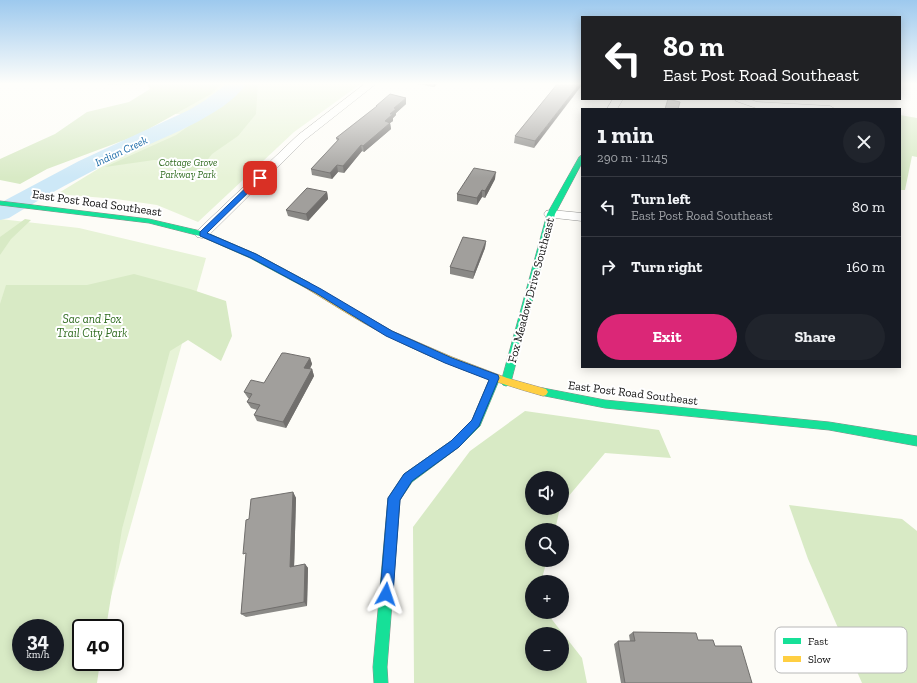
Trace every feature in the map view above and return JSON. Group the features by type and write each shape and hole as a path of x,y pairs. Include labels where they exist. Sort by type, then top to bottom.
{"main road":[{"name":"Fox Meadow Drive Southeast","path":"506,382 551,214 581,159"},
{"name":"East Post Road Southeast","path":"0,203 149,221 202,234 253,256 318,291 389,334 449,360 506,382 560,396 605,404 829,426 917,441"},
{"path":"381,683 380,667 394,498 408,478 455,444 476,423 495,378"}],"street":[{"path":"202,234 302,137 331,115"},
{"path":"551,214 581,217"}],"green space":[{"path":"83,115 174,115 138,135 47,169 20,184 0,180 0,159 55,134"},
{"name":"Cottage Grove Parkway Park","path":"187,115 318,115 294,132 198,222 157,205 116,199 57,194"},
{"path":"204,115 255,115 238,136 212,154 198,172 181,171 173,161 154,160 105,167 176,135"},
{"path":"901,115 917,118 917,157 912,156 905,190 901,190"},
{"name":"Sac and Fox Trail City Park","path":"0,219 79,228 206,258 105,619 72,619 72,664 64,666 64,619 12,619 12,671 46,671 0,683"},
{"path":"25,219 31,220 11,239 0,255 0,237"},
{"name":"Sac and Fox Trail City Park","path":"134,274 190,289 226,301 232,336 221,361 188,340 170,351 122,529 107,619 72,619 72,671 99,671 97,683 0,683 0,304 6,285 87,285"},
{"path":"525,411 659,430 671,458 605,453 569,496 569,471 525,471 525,515 558,515 557,523 525,523 525,567 545,567 543,575 525,575 525,619 551,619 558,627 525,627 525,671 569,671 569,641 582,658 587,683 414,683 413,527 470,451"},
{"path":"789,505 902,519 917,531 917,683 862,683 858,673 907,673 907,627 838,627 808,559"}],"building":[{"path":"366,115 392,115 385,121 390,123 363,146 361,145 343,166 337,165 330,173 311,169 339,139 336,138"},
{"path":"532,115 555,115 535,141 515,136"},
{"path":"474,168 496,172 485,191 482,190 477,198 457,194"},
{"path":"307,188 327,192 306,214 286,210"},
{"path":"463,237 486,241 474,272 450,267"},
{"path":"282,353 310,358 304,368 312,369 283,422 254,415 260,405 247,402 252,394 244,392 251,380 264,383"},
{"path":"293,492 290,567 305,564 304,602 241,614 246,553 243,554 246,520 249,519 251,499"},
{"path":"633,632 696,633 698,640 713,640 715,646 741,646 752,683 625,683 618,641 635,641"}],"waterway":[{"name":"Indian Creek","path":"0,213 86,165 165,130 194,115"}],"traffic: fast":[{"path":"506,382 551,214 581,159"},
{"path":"0,203 149,221 202,234 253,256 307,285"},
{"path":"381,683 380,667 394,498 408,478 455,444 476,423 495,378"},
{"path":"543,392 605,404 829,426 917,441"}],"traffic: slow":[{"path":"307,285 389,333 449,360 506,382 543,392"}],"route":[{"path":"260,178 202,234 253,256 318,291 389,334 495,378 482,405 476,423 455,444 408,478 394,498 386,594"}]}
